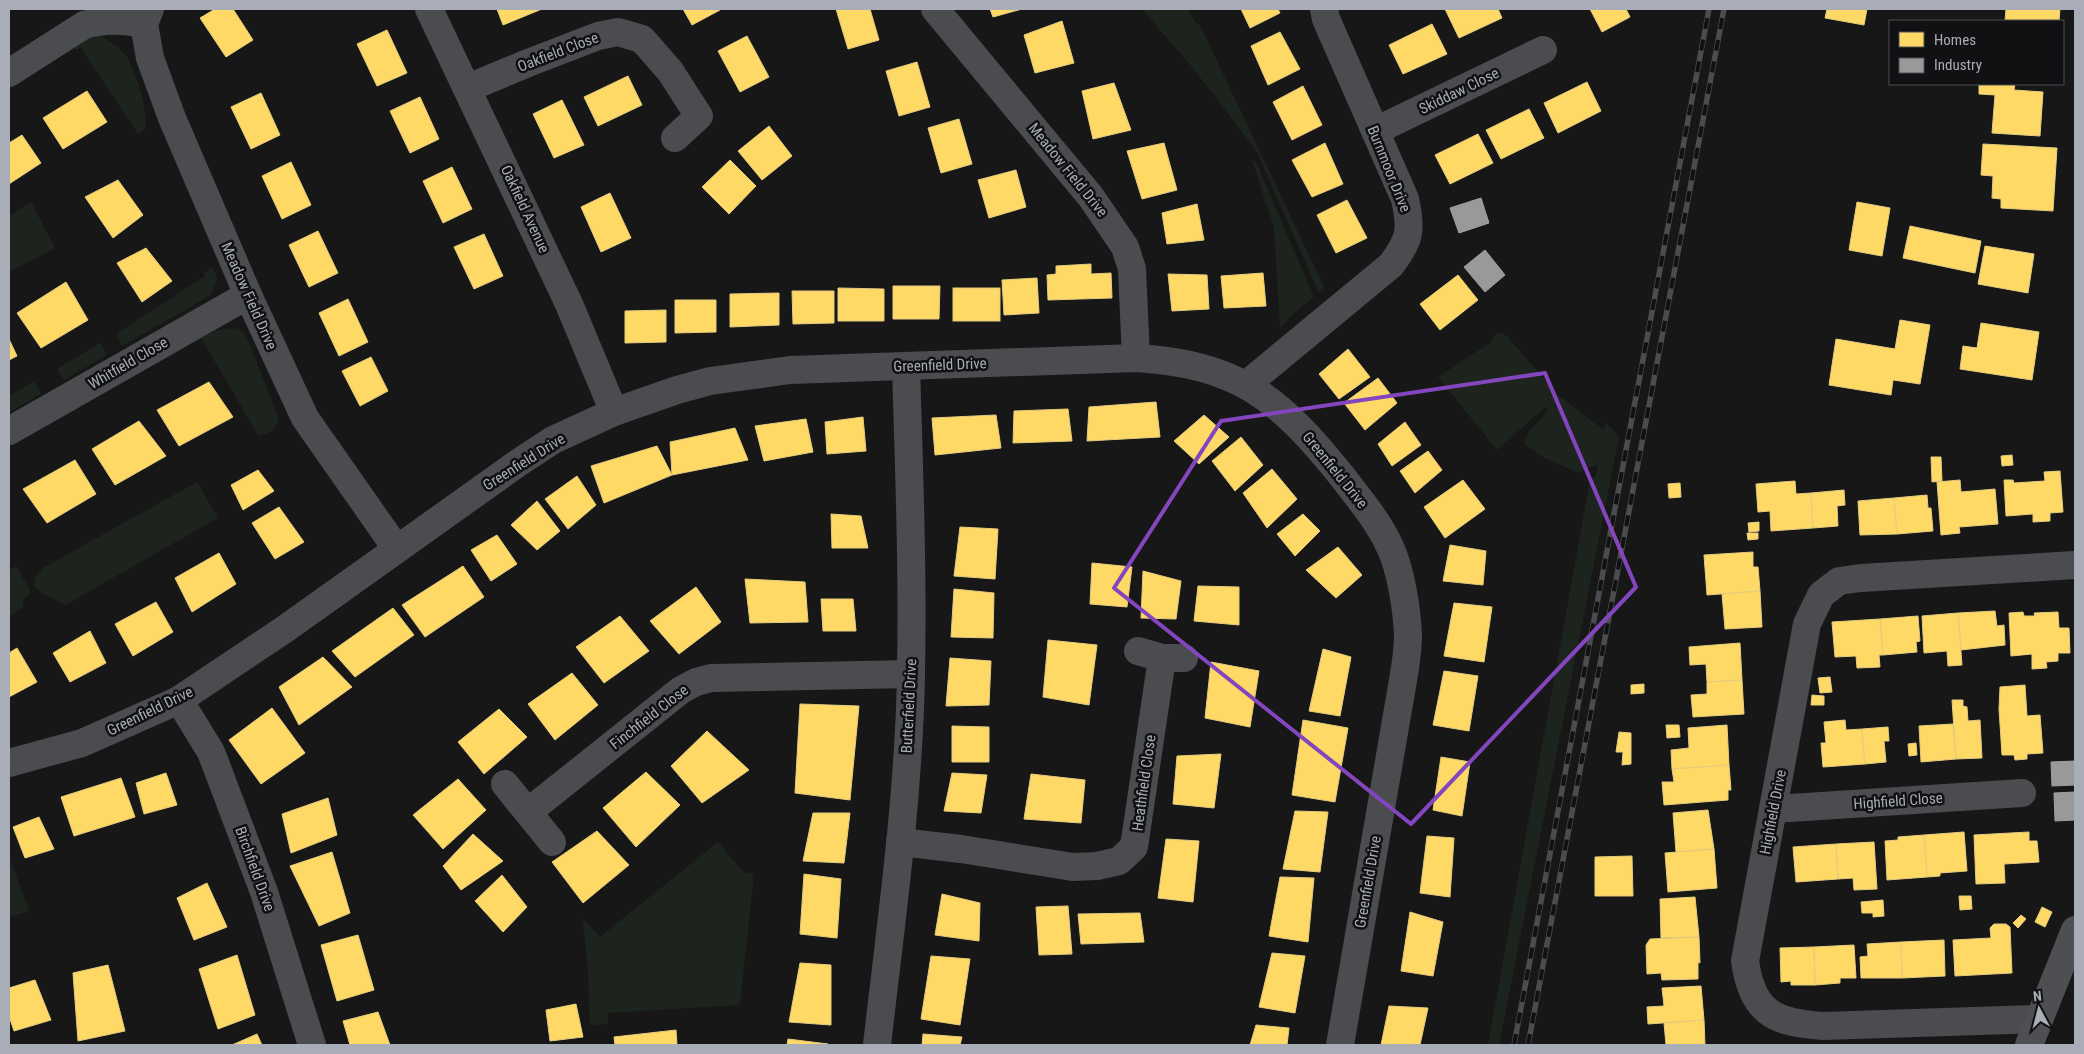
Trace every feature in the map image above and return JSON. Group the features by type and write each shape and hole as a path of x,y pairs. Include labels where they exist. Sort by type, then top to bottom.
{"main road":[{"path":"2029,1045 2075,930"}],"street":[{"name":"Oakfield Avenue","path":"429,9 569,304 614,412"},
{"name":"Meadow Field Drive","path":"935,9 1091,197 1126,247 1132,269 1136,358"},
{"name":"Burnmoor Drive","path":"1247,384 1328,315 1391,265 1402,250 1408,237 1410,221 1405,199 1326,19 1324,9"},
{"name":"Meadow Field Drive","path":"9,73 84,24 147,16 150,58 172,118 248,295 305,418 396,548"},
{"name":"Oakfield Close","path":"468,88 598,36 618,32 632,34 642,39 670,71 699,116 675,138"},
{"name":"Skiddaw Close","path":"1375,131 1543,50"},
{"name":"Whitfield Close","path":"9,431 248,295"},
{"name":"Greenfield Drive","path":"9,762 82,743 179,700 285,629 396,548 553,440 614,412 677,390 718,380 790,370 1136,358 1192,364 1247,384 1294,420 1318,446 1363,502 1390,547 1399,576 1408,637 1401,692 1340,1045"},
{"name":"Butterfield Drive","path":"877,1045 900,842 911,674 911,492 906,366"},
{"name":"Highfield Drive","path":"2038,1020 1800,1025 1777,1018 1754,996 1748,980 1745,961 1807,624 1821,595 1839,582 1861,578 2075,565"},
{"name":"Heathfield Close","path":"900,842 961,848 1073,867 1097,866 1119,861 1134,847 1161,656"},
{"name":"Finchfield Close","path":"528,812 681,690 696,682 711,678 872,673 911,674"},
{"name":"Birchfield Drive","path":"179,700 211,752 264,892 312,1045"},
{"path":"505,784 552,842"},
{"name":"Highfield Close","path":"1774,809 2022,793"}],"highlighted area":[{"path":"1545,373 1636,587 1411,824 1114,588 1221,421"}],"shaded area":[{"path":"1142,9 1188,9 1194,20 1201,27 1325,289 1319,293 1256,150 1192,67"},
{"path":"100,35 127,57 134,72 141,92 146,121 145,128 138,134 81,48 76,50 73,46 82,40"},
{"path":"1252,160 1256,162 1314,297 1280,328 1274,228"},
{"path":"31,202 55,248 9,272 9,216"},
{"path":"213,267 217,279 212,293 122,346 116,334 205,276 204,273"},
{"path":"237,328 244,333 248,340 279,419 274,429 266,434 258,435 201,338 218,330"},
{"path":"1500,332 1507,336 1558,395 1604,430 1606,422 1619,437 1499,1045 1488,1045 1590,480 1596,475 1599,459 1596,465 1578,473 1545,458 1525,445 1530,430 1548,410 1545,407 1497,450 1438,377 1491,342 1496,333"},
{"path":"100,343 107,355 64,380 57,369"},
{"path":"34,381 41,394 9,412 9,396"},
{"path":"197,482 218,518 65,605 36,588 34,584 35,579 43,568"},
{"path":"16,566 30,590 29,595 24,599 22,608 9,617 9,570"},
{"path":"718,842 743,872 754,874 740,1005 608,1013 608,1024 590,1025 588,971 583,919 600,937"},
{"path":"9,856 29,911 9,917"}],"building: Homes":[{"path":"215,9 233,9 253,40 226,57 200,18"},
{"path":"497,9 542,9 503,25"},
{"path":"683,9 719,9 720,10 692,25"},
{"path":"836,9 870,9 879,40 848,49"},
{"path":"990,9 1022,9 993,17"},
{"path":"1241,9 1278,9 1280,13 1250,28"},
{"path":"1445,9 1498,9 1502,18 1459,38"},
{"path":"1590,9 1626,9 1630,17 1602,32"},
{"path":"1827,9 1867,9 1864,25 1825,18"},
{"path":"2006,9 2060,9 2059,20 2005,20"},
{"path":"1062,21 1074,63 1035,73 1024,35"},
{"path":"1432,24 1447,54 1403,74 1389,45"},
{"path":"387,30 407,73 377,86 357,44"},
{"path":"1280,32 1300,69 1268,85 1251,46"},
{"path":"747,36 769,77 740,92 718,51"},
{"path":"917,62 930,107 899,116 886,71"},
{"path":"628,76 642,105 598,126 584,97"},
{"path":"1587,82 1601,111 1558,133 1544,103"},
{"path":"1114,83 1131,130 1093,139 1082,91"},
{"path":"1979,85 2015,85 2014,90 2043,92 2040,136 1992,133 1995,95 1979,94"},
{"path":"1303,86 1322,125 1292,140 1273,102"},
{"path":"87,91 107,122 63,149 43,118"},
{"path":"261,93 280,135 251,149 231,107"},
{"path":"420,97 439,139 410,153 390,111"},
{"path":"562,100 584,145 554,158 533,114"},
{"path":"1529,109 1544,138 1501,159 1486,130"},
{"path":"959,119 972,164 941,173 928,128"},
{"path":"769,126 792,156 762,180 738,151"},
{"path":"1478,134 1493,163 1450,184 1435,155"},
{"path":"22,135 41,163 9,184 9,143"},
{"path":"1164,143 1177,190 1142,199 1127,151"},
{"path":"1325,143 1343,184 1312,197 1292,160"},
{"path":"1983,144 2057,148 2053,211 2001,208 2001,199 1992,198 1993,176 1981,175"},
{"path":"730,160 756,186 729,214 702,187"},
{"path":"291,162 311,205 282,219 262,176"},
{"path":"452,167 472,209 443,223 423,181"},
{"path":"1016,170 1026,207 989,218 978,180"},
{"path":"118,180 143,215 113,238 85,197"},
{"path":"610,193 631,238 601,252 581,207"},
{"path":"1347,200 1367,238 1336,253 1317,215"},
{"path":"1857,202 1890,208 1882,256 1849,250"},
{"path":"1197,204 1204,240 1167,244 1162,213"},
{"path":"1910,226 1981,241 1975,273 1903,258"},
{"path":"318,231 338,273 309,287 289,245"},
{"path":"484,234 503,276 474,289 454,247"},
{"path":"1985,246 2034,254 2028,293 1978,284"},
{"path":"146,248 172,281 142,302 117,263"},
{"path":"1091,264 1091,274 1111,273 1112,298 1048,300 1047,275 1056,274 1056,266"},
{"path":"1263,273 1266,306 1224,308 1221,276"},
{"path":"1168,274 1207,275 1209,309 1172,311"},
{"path":"1458,275 1478,300 1440,330 1420,304"},
{"path":"1037,278 1039,313 1004,315 1002,280"},
{"path":"66,282 88,320 41,348 17,313"},
{"path":"893,286 940,286 939,319 893,319"},
{"path":"838,288 884,289 884,321 838,321"},
{"path":"953,288 1000,288 1000,321 953,321"},
{"path":"792,291 834,291 834,323 793,324"},
{"path":"779,293 779,325 730,327 730,294"},
{"path":"348,299 368,342 339,356 319,313"},
{"path":"675,300 716,300 716,332 675,333"},
{"path":"666,310 666,342 625,343 625,311"},
{"path":"1900,320 1930,325 1920,384 1893,380 1891,395 1829,385 1836,339 1895,349"},
{"path":"1981,323 2039,332 2032,380 1960,369 1963,346 1977,348"},
{"path":"9,339 17,356 9,360"},
{"path":"1348,349 1370,377 1339,399 1319,374"},
{"path":"371,357 388,391 360,406 342,371"},
{"path":"1378,378 1397,403 1365,430 1344,403"},
{"path":"209,382 233,417 179,446 157,410"},
{"path":"1156,402 1160,437 1087,441 1089,407"},
{"path":"1068,409 1072,441 1013,443 1014,411"},
{"path":"996,415 1001,448 935,455 932,418"},
{"path":"1204,415 1229,437 1199,464 1174,441"},
{"path":"863,417 866,451 827,454 825,422"},
{"path":"806,419 813,452 764,461 755,426"},
{"path":"139,421 166,456 115,485 92,449"},
{"path":"1405,422 1421,445 1392,466 1378,444"},
{"path":"735,428 748,460 672,475 670,442"},
{"path":"1241,437 1263,465 1235,491 1212,461"},
{"path":"657,446 672,475 604,503 591,466"},
{"path":"1428,451 1442,470 1415,493 1400,471"},
{"path":"2012,455 2013,465 2002,466 2001,456"},
{"path":"1931,457 1941,457 1942,481 1932,482"},
{"path":"75,460 96,494 47,523 23,489"},
{"path":"1272,469 1297,499 1267,528 1243,493"},
{"path":"258,470 274,491 243,510 231,485"},
{"path":"2060,471 2063,512 2050,513 2050,521 2033,522 2033,514 2006,516 2004,480 2013,480 2014,483 2045,481 2044,472"},
{"path":"577,476 596,505 568,529 545,499"},
{"path":"1463,480 1485,509 1445,538 1424,507"},
{"path":"1960,480 1961,492 1995,489 1998,524 1959,527 1960,533 1941,535 1937,482"},
{"path":"1795,481 1796,494 1811,493 1813,528 1771,531 1770,511 1758,512 1756,484"},
{"path":"1680,483 1681,497 1669,498 1668,484"},
{"path":"1844,490 1845,505 1837,506 1838,526 1813,528 1811,493"},
{"path":"1927,495 1928,508 1931,508 1933,531 1897,534 1894,498"},
{"path":"1894,498 1897,534 1860,535 1858,501"},
{"path":"537,501 560,531 537,550 511,525"},
{"path":"279,507 304,542 275,559 252,523"},
{"path":"831,514 861,516 868,548 832,548"},
{"path":"1303,514 1320,531 1295,556 1277,534"},
{"path":"1759,522 1759,531 1749,532 1748,523"},
{"path":"960,527 998,529 995,579 954,576"},
{"path":"1747,533 1758,533 1758,539 1748,540"},
{"path":"497,535 517,564 491,581 471,550"},
{"path":"1450,545 1486,551 1483,585 1443,581"},
{"path":"1338,547 1362,575 1336,598 1306,570"},
{"path":"1753,552 1753,567 1758,567 1760,591 1707,595 1704,555"},
{"path":"219,553 236,584 192,612 175,578"},
{"path":"1092,563 1132,567 1127,607 1090,604"},
{"path":"463,566 484,597 425,637 402,605"},
{"path":"1143,571 1181,581 1176,619 1141,618"},
{"path":"745,579 805,582 808,622 750,623"},
{"path":"1198,586 1239,587 1239,625 1194,621"},
{"path":"696,587 721,622 679,654 650,621"},
{"path":"954,589 994,593 993,638 951,637"},
{"path":"1760,591 1762,627 1725,629 1722,594"},
{"path":"821,599 853,599 856,631 823,631"},
{"path":"156,602 173,632 133,656 115,624"},
{"path":"1454,603 1492,607 1484,662 1444,656"},
{"path":"393,608 414,635 355,677 332,651"},
{"path":"1995,611 1997,626 2004,625 2005,645 1961,650 1958,613"},
{"path":"2023,612 2024,616 2035,616 2034,613 2058,612 2059,628 2069,628 2070,653 2058,653 2058,661 2046,662 2047,668 2032,669 2032,654 2011,656 2009,613"},
{"path":"1958,613 1962,665 1948,666 1947,651 1924,653 1922,616"},
{"path":"620,616 649,651 604,683 576,647"},
{"path":"1918,616 1920,641 1916,642 1917,652 1883,655 1880,619"},
{"path":"1880,619 1883,655 1879,655 1880,667 1857,668 1856,656 1835,657 1832,622"},
{"path":"90,631 106,663 70,682 53,653"},
{"path":"1048,640 1097,645 1089,705 1043,697"},
{"path":"1740,643 1742,680 1707,682 1706,664 1690,665 1689,647"},
{"path":"17,648 37,682 9,697 9,653"},
{"path":"1323,649 1351,657 1340,716 1309,711"},
{"path":"323,657 352,687 299,725 279,687"},
{"path":"950,658 991,661 989,705 946,706"},
{"path":"1211,662 1259,671 1250,727 1205,718"},
{"path":"1444,671 1478,676 1469,731 1433,725"},
{"path":"572,673 598,705 555,740 528,704"},
{"path":"1830,677 1832,692 1820,693 1818,678"},
{"path":"1742,680 1744,714 1693,717 1691,695 1707,694 1707,682"},
{"path":"1644,684 1644,693 1631,694 1631,685"},
{"path":"2025,685 2027,716 2040,715 2043,753 2027,754 2027,759 2015,760 2014,755 2002,755 1999,709 2000,687"},
{"path":"1812,695 1824,696 1824,705 1811,705"},
{"path":"1952,700 1963,700 1963,706 1967,707 1968,721 1980,720 1982,758 1956,759"},
{"path":"800,704 859,706 850,800 795,793"},
{"path":"272,708 305,753 261,784 229,740"},
{"path":"499,709 527,737 484,774 458,742"},
{"path":"1303,720 1348,728 1335,802 1292,795"},
{"path":"1845,720 1846,730 1862,729 1865,764 1823,767 1821,743 1826,743 1824,722"},
{"path":"1953,724 1956,759 1921,762 1919,726"},
{"path":"1666,725 1679,725 1680,737 1667,738"},
{"path":"1727,725 1729,765 1672,769 1671,750 1689,748 1688,728"},
{"path":"952,726 989,727 989,762 952,762"},
{"path":"1888,727 1889,741 1884,741 1886,762 1865,764 1862,729"},
{"path":"707,731 749,770 702,803 671,766"},
{"path":"1619,732 1631,733 1631,764 1622,765 1623,752 1616,752"},
{"path":"1916,743 1917,755 1909,756 1908,744"},
{"path":"1221,754 1214,808 1173,804 1177,756"},
{"path":"1441,757 1470,762 1462,816 1433,810"},
{"path":"1729,765 1731,790 1728,790 1728,800 1664,805 1662,782 1674,782 1672,769"},
{"path":"646,772 680,805 636,847 603,808"},
{"path":"166,773 177,805 144,814 136,783"},
{"path":"952,773 987,775 981,813 944,811"},
{"path":"1031,774 1085,780 1081,823 1024,819"},
{"path":"121,778 135,817 74,836 61,797"},
{"path":"458,779 486,810 443,849 413,815"},
{"path":"328,798 337,835 291,853 282,814"},
{"path":"1708,810 1714,849 1676,852 1673,813"},
{"path":"1295,811 1328,812 1320,872 1283,869"},
{"path":"813,813 850,813 844,863 803,861"},
{"path":"39,817 54,849 25,858 13,827"},
{"path":"597,831 629,865 583,903 552,862"},
{"path":"1964,832 1967,871 1940,873 1940,876 1927,877 1924,835"},
{"path":"2029,832 2029,841 2037,841 2039,862 2004,864 2005,883 1976,884 1974,835"},
{"path":"473,834 503,861 461,890 443,866"},
{"path":"1924,835 1927,877 1887,880 1885,841 1898,840 1898,837"},
{"path":"1427,836 1454,838 1450,897 1420,893"},
{"path":"1166,839 1199,841 1193,902 1158,898"},
{"path":"1874,842 1877,889 1854,890 1853,878 1838,879 1836,844"},
{"path":"1836,844 1838,879 1796,882 1793,847"},
{"path":"1714,849 1717,888 1668,892 1665,853"},
{"path":"332,852 350,913 319,926 290,866"},
{"path":"1632,856 1633,896 1595,896 1595,857"},
{"path":"804,874 841,879 837,938 800,934"},
{"path":"502,875 527,907 503,932 475,901"},
{"path":"1280,877 1314,878 1308,942 1269,936"},
{"path":"207,883 227,927 194,940 177,898"},
{"path":"942,894 980,903 979,941 935,935"},
{"path":"1959,896 1971,896 1972,909 1960,910"},
{"path":"1695,897 1699,937 1661,938 1660,899"},
{"path":"1883,900 1884,916 1873,917 1873,913 1862,913 1861,902"},
{"path":"1068,906 1072,954 1039,955 1036,907"},
{"path":"2042,907 2052,912 2045,927 2035,922"},
{"path":"1410,912 1443,922 1433,976 1401,971"},
{"path":"1140,913 1144,942 1081,944 1078,914"},
{"path":"2021,915 2026,919 2018,928 2013,923"},
{"path":"1994,924 2006,924 2010,927 2012,973 1955,976 1953,940 1991,938 1990,928"},
{"path":"358,935 374,990 337,1001 321,945"},
{"path":"1699,937 1700,963 1698,962 1698,979 1662,980 1661,973 1647,974 1646,945 1650,939"},
{"path":"1944,940 1945,976 1902,978 1901,942"},
{"path":"1901,942 1902,978 1861,978 1860,957 1868,956 1867,944"},
{"path":"1854,945 1856,978 1840,978 1840,983 1815,985 1814,947"},
{"path":"1814,947 1815,985 1791,985 1791,981 1781,982 1780,948"},
{"path":"1272,953 1305,956 1295,1013 1259,1007"},
{"path":"237,955 255,1015 218,1029 199,969"},
{"path":"931,956 970,959 960,1025 921,1019"},
{"path":"800,963 831,965 831,1025 789,1022"},
{"path":"108,965 125,1031 78,1041 73,973"},
{"path":"35,980 51,1020 14,1031 9,1016 9,988"},
{"path":"1701,986 1704,1020 1648,1024 1647,1007 1664,1006 1662,988"},
{"path":"576,1004 583,1037 550,1041 546,1010"},
{"path":"1389,1006 1428,1008 1420,1045 1381,1045"},
{"path":"378,1012 390,1045 350,1045 343,1021"},
{"path":"1704,1020 1705,1045 1666,1045 1664,1023"},
{"path":"1256,1025 1289,1028 1287,1045 1250,1045"},
{"path":"676,1030 677,1045 615,1045 614,1037"},
{"path":"257,1034 262,1045 232,1045"},
{"path":"923,1034 962,1037 960,1045 922,1045"},
{"path":"788,1039 828,1044 787,1045"}],"building: Industry":[{"path":"1481,198 1489,223 1459,233 1450,208"},
{"path":"1485,250 1505,275 1485,292 1464,267"},
{"path":"2075,761 2075,785 2052,786 2051,762"},
{"path":"2075,792 2075,820 2055,821 2054,793"}],"railway":[{"path":"1514,1045 1709,9"},
{"path":"1528,1045 1724,9"}]}
